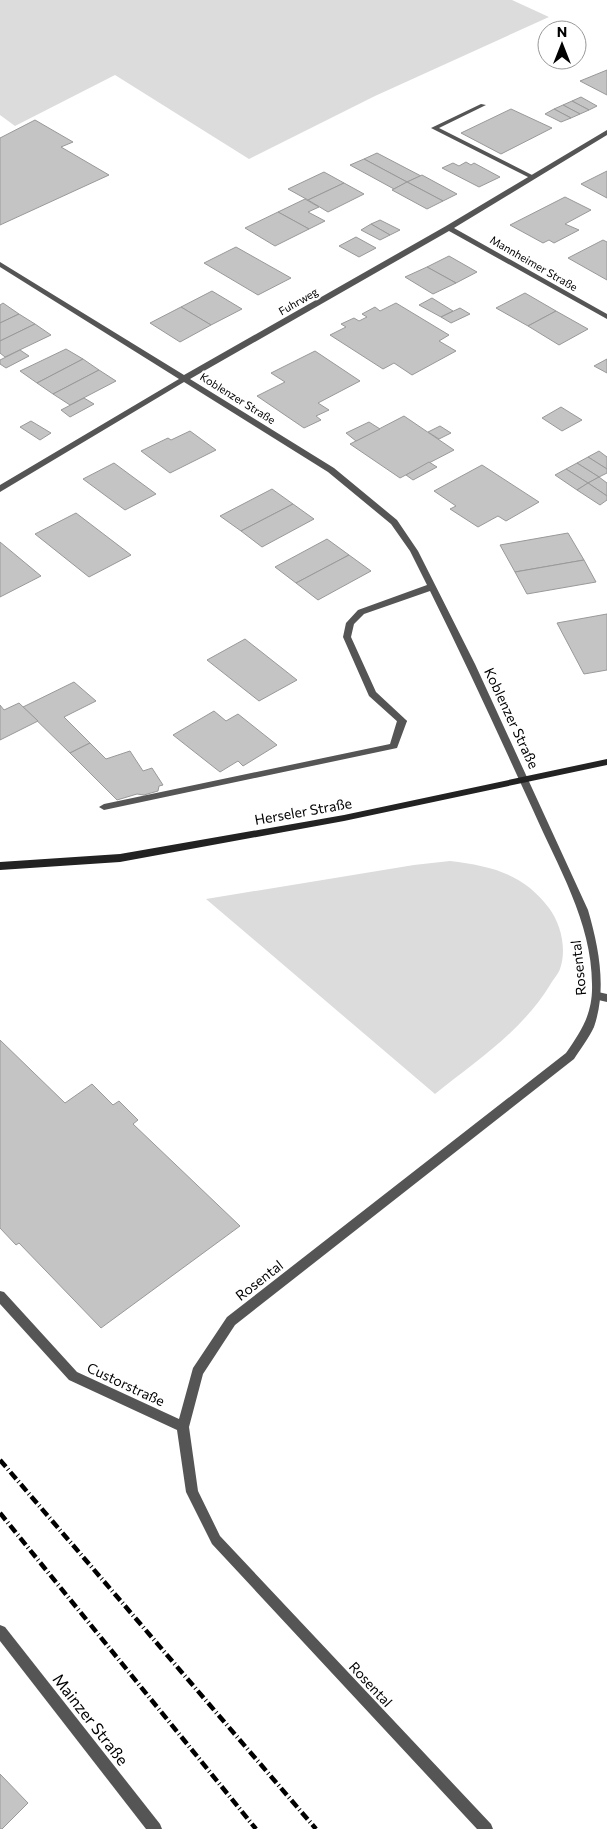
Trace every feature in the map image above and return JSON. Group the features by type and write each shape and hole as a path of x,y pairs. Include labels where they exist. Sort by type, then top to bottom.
{"main road":[{"name":"Herseler Straße","path":"0,866 120,858 344,818 607,762"}],"street":[{"path":"483,105 434,128 532,177"},
{"name":"Fuhrweg","path":"0,489 185,378 449,228 607,132"},
{"name":"Mannheimer Straße","path":"449,228 607,317"},
{"name":"Koblenzer Straße","path":"0,264 331,470 394,522 414,552 471,664 526,780"},
{"path":"104,807 394,746 402,721 372,694 347,637 350,623 362,612 431,587"},
{"name":"Rosental","path":"486,1829 216,1540 192,1492 183,1427 197,1372 231,1321 570,1056 590,1027 602,997 593,947 583,910 526,780"},
{"name":"Custorstraße","path":"0,1296 73,1376 183,1427"},
{"name":"Mainzer Straße","path":"0,1631 155,1829"}],"shaded area":[{"path":"0,0 512,0 549,17 537,20 537,22 375,96 249,159 115,75 15,126 0,115"},
{"path":"450,861 505,873 528,887 539,896 557,921 562,937 563,953 558,973 539,1002 526,1017 482,1057 435,1094 206,899 414,865"}],"building":[{"path":"607,70 607,95 580,81"},
{"path":"581,97 597,106 589,110 572,101"},
{"path":"572,101 589,110 580,114 563,105"},
{"path":"563,105 580,114 571,118 554,109"},
{"path":"511,109 552,128 501,154 461,133"},
{"path":"554,109 571,118 561,122 545,114"},
{"path":"35,120 73,142 61,147 109,175 0,225 0,138"},
{"path":"377,153 421,176 407,182 364,159"},
{"path":"364,159 407,182 394,189 350,165"},
{"path":"466,162 471,165 474,163 500,177 479,187 442,168 453,163 459,166"},
{"path":"607,171 607,198 581,184"},
{"path":"324,172 344,183 308,200 288,189"},
{"path":"422,175 457,194 443,201 407,182"},
{"path":"407,182 443,201 427,209 392,190"},
{"path":"344,183 364,194 328,212 308,200"},
{"path":"565,197 591,210 565,224 579,230 554,243 549,240 543,243 510,225"},
{"path":"305,199 319,207 308,212 325,221 309,229 278,212"},
{"path":"278,212 309,229 275,246 245,228"},
{"path":"380,220 400,230 390,235 371,224"},
{"path":"371,224 390,235 380,240 361,230"},
{"path":"356,237 376,248 359,257 339,246"},
{"path":"603,240 607,242 607,280 568,258"},
{"path":"236,247 291,278 258,295 204,263"},
{"path":"449,256 477,272 456,283 427,267"},
{"path":"427,267 456,283 433,294 405,277"},
{"path":"212,291 242,309 211,325 181,307"},
{"path":"525,293 556,311 528,326 496,308"},
{"path":"432,298 453,311 441,317 419,305"},
{"path":"3,303 19,314 0,323 0,305"},
{"path":"396,303 449,335 439,341 456,351 412,375 394,363 383,369 330,335 346,327 341,324 354,318 359,321 367,317 362,314 375,307 380,311"},
{"path":"181,307 211,325 180,342 150,323"},
{"path":"460,308 470,314 451,323 441,317"},
{"path":"556,311 588,329 559,345 528,326"},
{"path":"19,314 35,324 0,341 0,323"},
{"path":"35,324 51,335 5,357 0,353 0,341"},
{"path":"66,349 83,359 37,383 20,371"},
{"path":"20,350 29,356 6,368 0,364 0,360"},
{"path":"315,351 360,381 318,403 329,410 316,416 321,420 304,428 257,396 285,382 271,373"},
{"path":"83,359 99,370 53,394 37,383"},
{"path":"607,359 607,373 594,366"},
{"path":"99,370 116,381 70,405 53,394"},
{"path":"84,398 94,404 70,417 61,410"},
{"path":"561,407 582,420 562,431 542,418"},
{"path":"404,416 454,450 400,478 350,444"},
{"path":"31,421 51,433 40,440 20,427"},
{"path":"369,422 380,429 356,441 346,433"},
{"path":"440,426 451,433 439,439 428,432"},
{"path":"190,431 216,450 170,473 141,451 168,438 171,440"},
{"path":"599,451 607,457 607,469 588,457"},
{"path":"588,457 607,469 607,473 599,477 577,463"},
{"path":"429,462 437,467 413,480 406,475"},
{"path":"114,463 156,494 125,510 83,479"},
{"path":"577,463 599,477 588,483 566,469"},
{"path":"482,465 539,502 506,521 498,516 478,527 450,509 456,506 434,491"},
{"path":"566,469 588,483 577,490 555,475"},
{"path":"599,477 607,483 607,496 588,483"},
{"path":"588,483 607,496 607,500 600,505 577,490"},
{"path":"272,489 293,504 241,531 220,516"},
{"path":"293,504 314,519 262,547 241,531"},
{"path":"76,513 131,555 89,577 35,534"},
{"path":"568,533 584,560 515,572 500,545"},
{"path":"327,539 349,555 296,583 275,567"},
{"path":"0,542 41,576 0,597"},
{"path":"349,555 371,571 318,600 296,583"},
{"path":"584,560 596,582 527,594 515,572"},
{"path":"607,614 607,670 584,674 557,623"},
{"path":"245,639 297,680 259,701 207,660"},
{"path":"74,682 96,701 64,717 90,743 70,753 23,707"},
{"path":"19,703 38,721 0,740 0,705 4,710"},
{"path":"214,711 226,721 238,714 277,745 243,766 238,761 220,772 173,735"},
{"path":"90,743 106,759 130,751 143,771 152,768 163,785 159,786 158,791 144,795 137,794 117,800 70,753"},
{"path":"0,1040 65,1103 92,1084 113,1105 119,1101 138,1120 133,1124 240,1226 101,1328 19,1243 16,1245 0,1228"},
{"path":"0,1774 28,1803 2,1829 0,1829"}],"railway":[{"path":"0,1460 316,1829"},
{"path":"0,1513 256,1829"}]}
